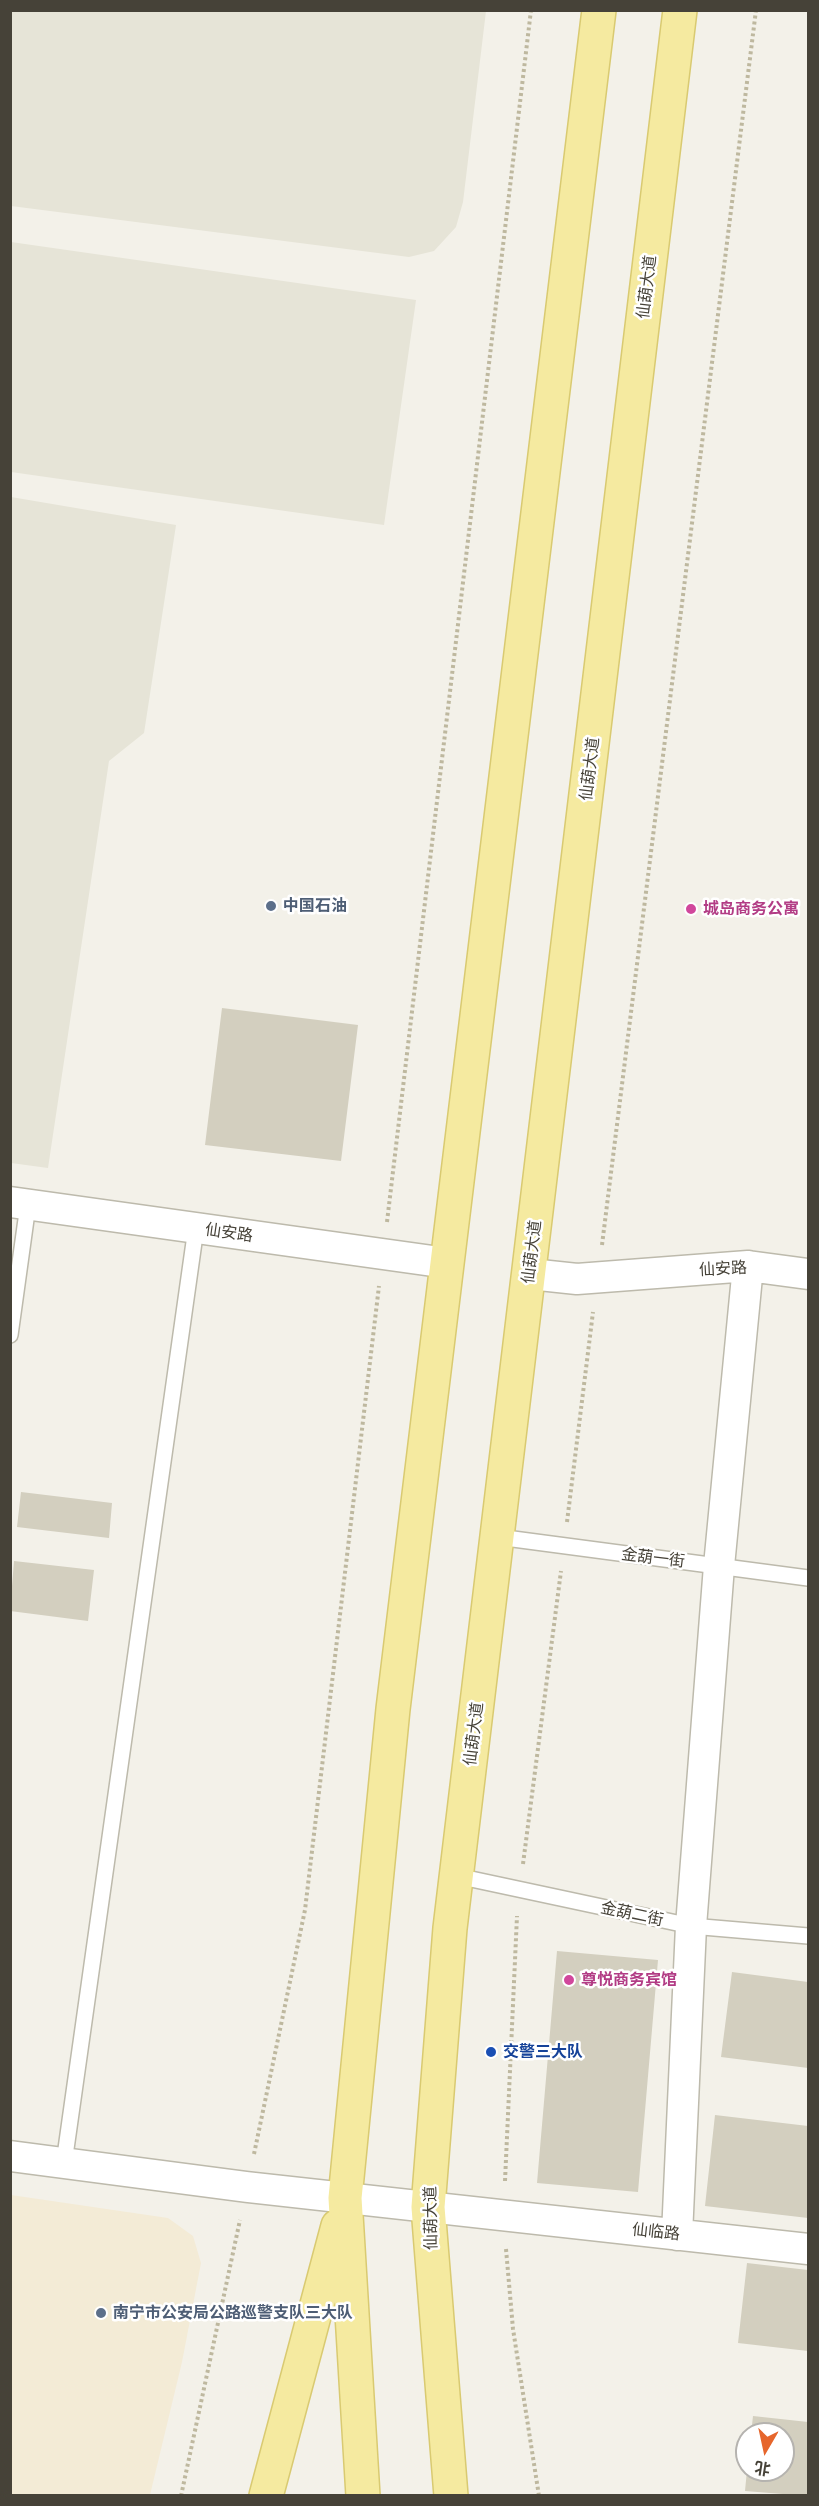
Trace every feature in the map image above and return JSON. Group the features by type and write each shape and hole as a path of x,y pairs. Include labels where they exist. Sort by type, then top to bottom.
{"main road":[{"path":"363,2496 345,2198 393,1709 598,10"},
{"name":"仙葫大道","path":"450,2496 428,2207 450,1928 680,10"},
{"path":"266,2496 345,2198"}],"street":[{"name":"仙安路","path":"19,1203 447,1263"},
{"name":"仙安路","path":"530,1274 577,1280 748,1266 808,1274"},
{"path":"677,2235 692,1926 719,1566 748,1266"},
{"name":"仙临路","path":"10,2156 345,2198 808,2249"}],"lane":[{"path":"10,1335 19,1203"},
{"path":"64,2163 196,1228"},
{"name":"金葫一街","path":"498,1537 808,1578"},
{"name":"金葫二街","path":"457,1876 692,1926 808,1936"}],"shaded area":[{"path":"11,10 486,11 463,202 456,227 434,251 409,257 11,206"},
{"path":"11,242 416,300 384,525 11,472"},
{"path":"11,497 176,525 144,733 109,761 48,1168 11,1163"},
{"name":"南宁市公安局公路巡警支队三大队","path":"11,2195 168,2218 193,2236 201,2263 182,2362 150,2495 11,2495"}],"building":[{"path":"222,1008 358,1025 341,1161 205,1145"},
{"path":"21,1492 112,1503 109,1538 17,1527"},
{"path":"14,1561 94,1570 88,1621 10,1611"},
{"path":"557,1951 658,1960 638,2192 537,2183"},
{"path":"732,1972 808,1982 808,2068 721,2057"},
{"path":"715,2115 808,2126 808,2218 705,2206"},
{"path":"747,2263 808,2270 808,2351 738,2343"},
{"path":"753,2416 808,2422 808,2496 745,2491 746,2482 795,2482 795,2422 752,2422"}],"place":[{"name":"中国石油","path":"271,906"},
{"name":"城岛商务公寓","path":"691,909"},
{"name":"尊悦商务宾馆","path":"569,1980"},
{"name":"交警三大队","path":"491,2052"},
{"name":"南宁市公安局公路巡警支队三大队","path":"101,2313"}]}
